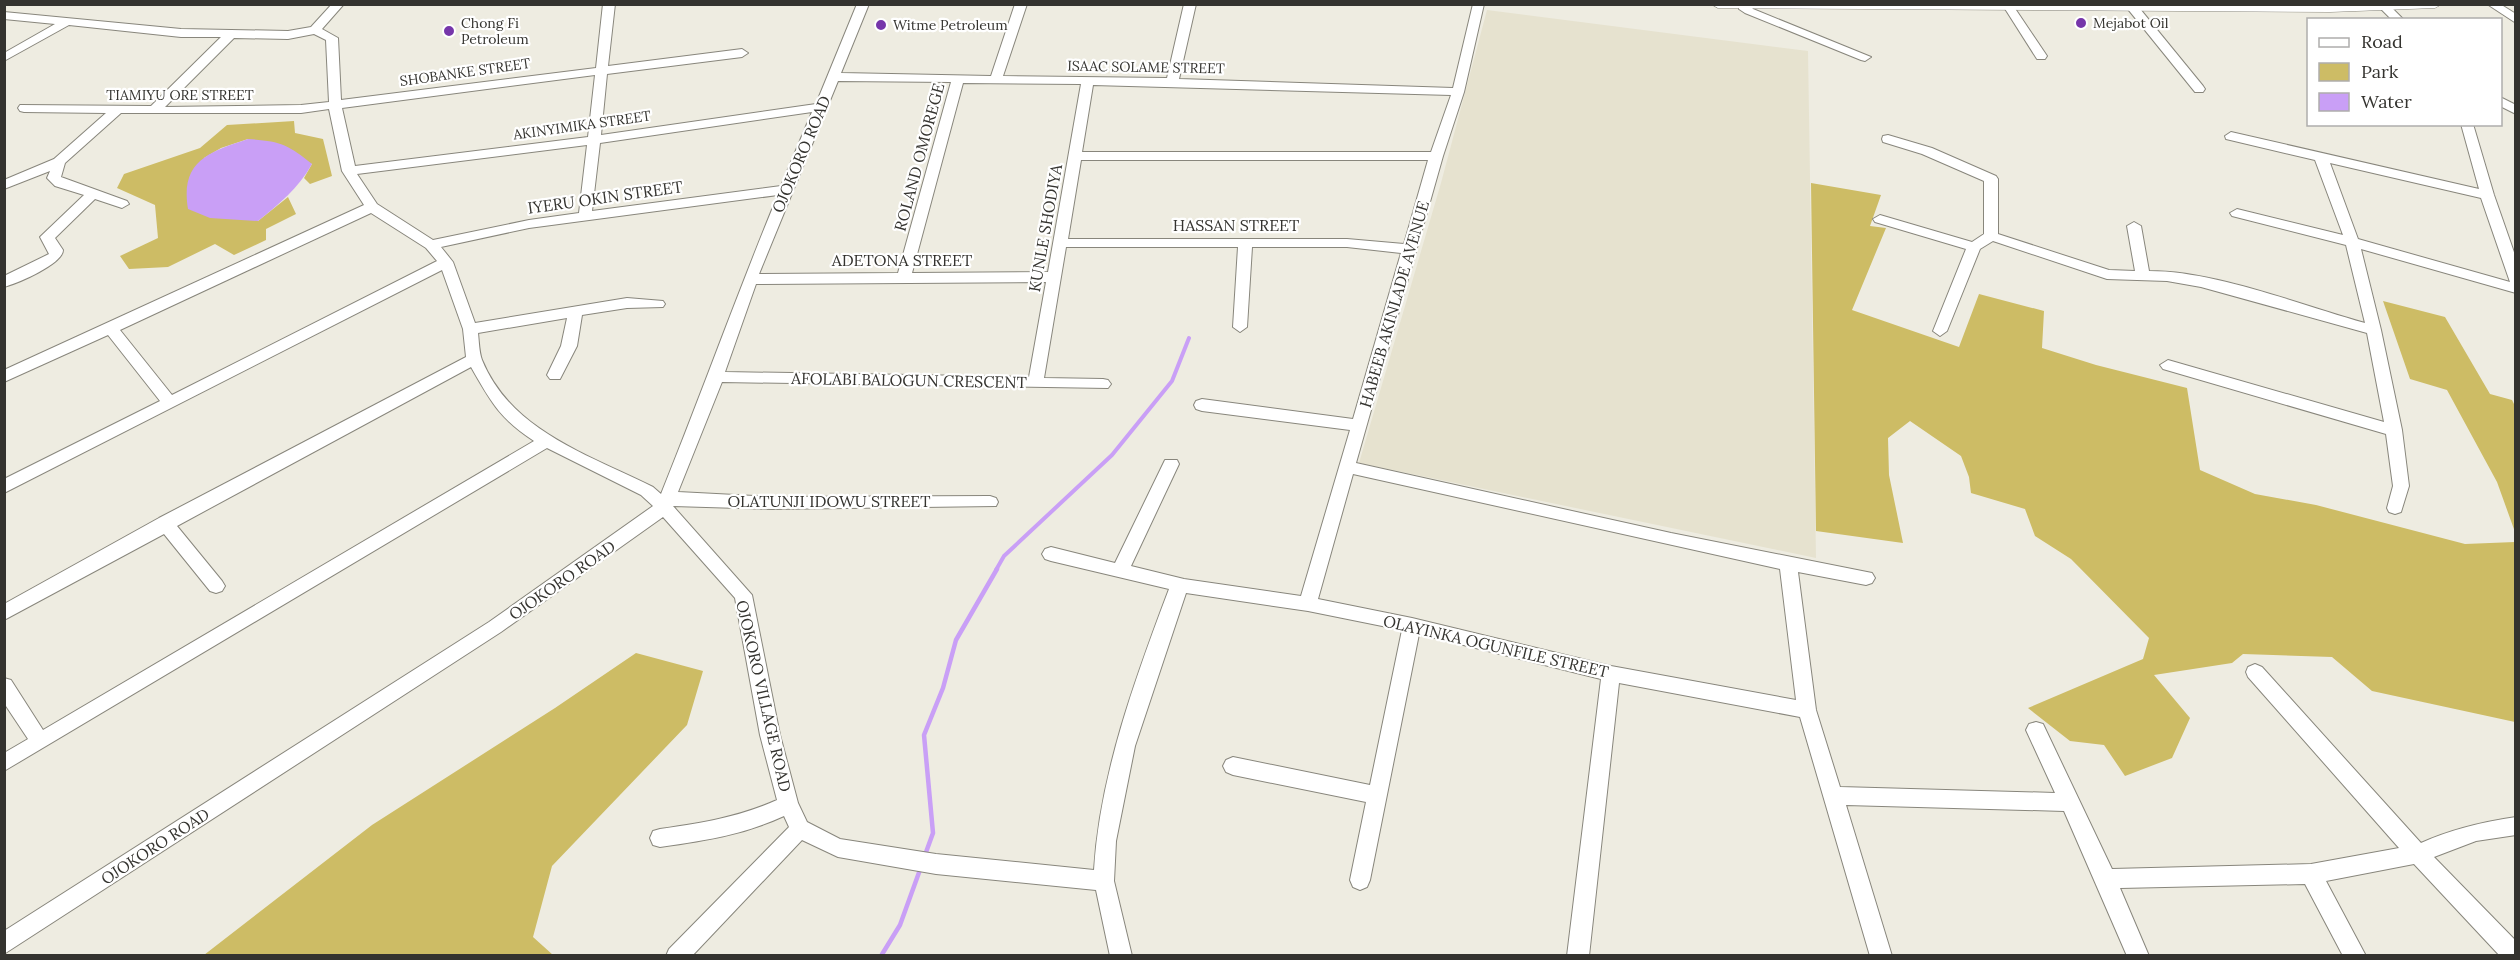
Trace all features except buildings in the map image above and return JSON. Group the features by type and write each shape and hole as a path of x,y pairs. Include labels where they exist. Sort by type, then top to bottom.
{"street":[{"path":"315,30 339,4"},
{"path":"585,217 609,4"},
{"name":"OJOKORO ROAD","path":"4,944 495,627 666,502 716,377 750,279 785,190 863,4"},
{"path":"996,79 1021,4"},
{"path":"1172,82 1190,4"},
{"name":"HABEEB AKINLADE AVENUE","path":"1308,604 1436,156 1458,92 1478,4"},
{"path":"1718,4 2385,7 2435,4"},
{"path":"2492,4 2499,16 2516,20"},
{"path":"1744,5 1743,7 1749,11 1865,57"},
{"path":"2007,5 2041,56"},
{"path":"2131,6 2199,89"},
{"path":"2385,7 2397,18"},
{"path":"4,15 181,33 288,35 315,30 333,38 335,106 349,171 372,207 431,245 446,262 470,329 474,359 245,483 165,523 4,613"},
{"path":"4,58 65,23"},
{"path":"155,110 231,34"},
{"name":"SHOBANKE STREET","path":"335,106 742,53"},
{"name":"ISAAC SOLAME STREET","path":"833,77 1172,82 1458,92"},
{"name":"ROLAND OMOREGE","path":"904,277 958,80"},
{"name":"KUNLE SHODIYA","path":"1036,382 1088,80"},
{"path":"2502,102 2516,110"},
{"name":"TIAMIYU ORE STREET","path":"24,108 282,110 335,106"},
{"name":"AKINYIMIKA STREET","path":"349,171 595,140 820,107"},
{"path":"4,185 59,162 117,110"},
{"path":"2468,126 2487,195 2516,280"},
{"path":"2231,136 2487,195"},
{"path":"1888,139 1927,151 1988,176 1991,180 1991,236"},
{"path":"1076,156 1436,156"},
{"path":"2321,157 2352,242 2374,330 2394,430 2401,486 2395,507"},
{"path":"59,162 54,178 60,183 122,204"},
{"name":"IYERU OKIN STREET","path":"431,245 511,227 785,190"},
{"path":"4,282 49,261 56,255 56,250 47,237 93,194"},
{"path":"4,377 111,330 372,207"},
{"path":"2237,213 2352,242 2516,288"},
{"path":"1880,219 1974,247"},
{"path":"2133,226 2143,275"},
{"path":"1940,331 1974,247 1991,236"},
{"path":"1991,236 2107,274 2118,276 2158,274 2202,282 2374,330"},
{"name":"HASSAN STREET","path":"1061,243 1347,243 1410,249"},
{"path":"1240,327 1245,243"},
{"path":"4,487 446,262"},
{"name":"ADETONA STREET","path":"750,279 1054,277"},
{"path":"470,329 627,303 658,303"},
{"path":"555,375 569,346 575,312"},
{"path":"111,330 169,402"},
{"name":"OJOKORO VILLAGE ROAD","path":"474,359 502,407 522,425 547,441 637,484 666,502 743,595 770,735 788,804 800,829"},
{"path":"2168,365 2394,430"},
{"name":"AFOLABI BALOGUN CRESCENT","path":"716,377 1102,384"},
{"path":"1202,405 1358,425"},
{"path":"4,763 547,441"},
{"path":"1120,570 1171,464"},
{"path":"1348,467 1788,564 1866,578"},
{"name":"OLATUNJI IDOWU STREET","path":"666,502 990,502"},
{"path":"165,523 216,586"},
{"name":"OLAYINKA OGUNFILE STREET","path":"1051,554 1184,586 1191,585 1308,604 1412,625 1611,674 1807,710"},
{"path":"1788,564 1807,710 1881,956"},
{"path":"1121,956 1104,881 1106,841 1125,746 1177,590 1184,586"},
{"path":"1360,880 1412,625"},
{"path":"2255,672 2418,854 2515,956"},
{"path":"1578,956 1611,674"},
{"path":"4,686 40,741"},
{"path":"2036,730 2106,879 2138,956"},
{"path":"1233,766 1377,795"},
{"path":"1831,796 2068,802"},
{"path":"660,838 717,830 752,821 788,804"},
{"path":"2106,879 2311,874 2418,854 2451,839 2476,832 2516,826"},
{"path":"677,956 800,829 838,848 936,864 1104,881"},
{"path":"2311,874 2355,956"}],"shaded area":[{"path":"1487,10 1808,51 1816,558 1359,463 1441,183"}],"green space":[{"path":"294,121 295,133 323,139 332,176 310,184 304,178 312,164 248,139 221,148 204,158 258,221 288,197 296,214 266,229 266,240 234,255 215,244 168,267 129,269 120,256 158,238 155,205 117,188 124,174 200,148 227,125"},
{"path":"1811,183 1881,195 1870,226 1886,228 1852,310 1959,347 1979,294 2044,311 2042,348 2096,365 2187,388 2200,470 2255,494 2316,505 2465,544 2515,542 2515,722 2372,691 2332,657 2243,654 2232,663 2154,675 2190,718 2172,758 2125,776 2104,745 2070,741 2028,708 2143,659 2149,638 2071,559 2035,536 2025,509 1971,493 1969,477 1961,456 1910,421 1888,438 1889,475 1903,543 1816,531"},
{"path":"2383,301 2445,317 2490,394 2512,400 2516,408 2515,532 2497,482 2447,390 2410,379"},
{"path":"636,653 703,671 687,725 552,866 533,937 553,955 204,955 372,825 555,708"}],"water":[{"path":"248,139 283,145 312,164 294,189 258,221 210,218 188,209 187,193 193,169 210,154"}],"waterway":[{"path":"996,570 1004,556 1112,455 1172,381 1189,338"},
{"path":"925,855 933,833 924,735 943,688 956,640 997,569"},
{"path":"881,956 900,925 921,867"}],"place":[{"name":"Mejabot Oil","path":"2081,23"},
{"name":"Witme Petroleum","path":"881,25"},
{"name":"Chong Fi Petroleum","path":"449,31"}]}
